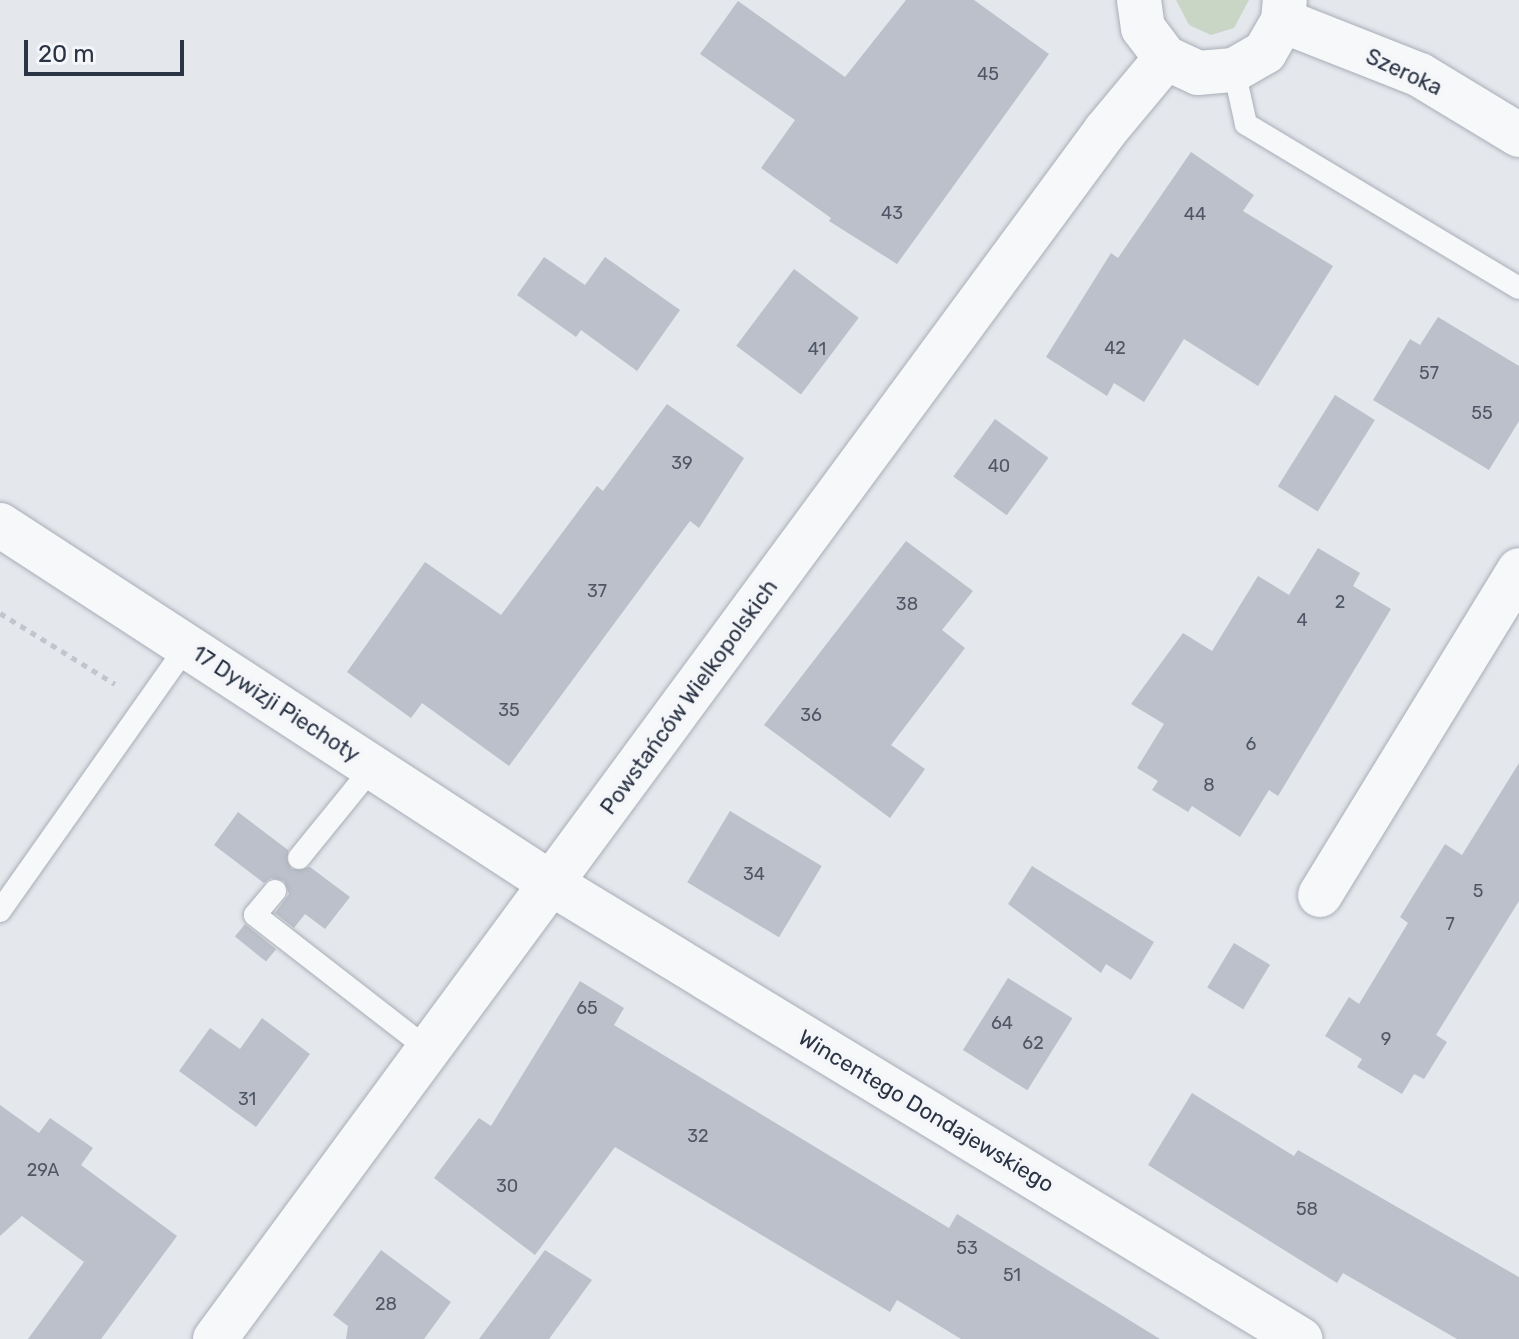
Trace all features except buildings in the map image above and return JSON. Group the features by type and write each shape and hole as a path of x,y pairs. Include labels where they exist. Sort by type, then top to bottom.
{"street":[{"path":"1139,0 1143,28 1166,58 1198,73 1234,70 1265,52 1284,11"},
{"name":"Szeroka","path":"1284,11 1420,75 1519,135"},
{"name":"Powstańców Wielkopolskich","path":"215,1339 1106,130 1166,58"},
{"name":"17 Dywizji Piechoty","path":"0,525 552,884"},
{"path":"1320,895 1519,570"},
{"name":"Wincentego Dondajewskiego","path":"552,884 1300,1339"}],"lane":[{"path":"1234,70 1246,124 1519,288"},
{"path":"0,911 187,646"},
{"path":"299,858 373,767"},
{"path":"275,891 255,915 429,1050"}],"path":[{"path":"0,613 146,704"}],"green space":[{"path":"1176,0 1249,0 1234,28 1211,35 1189,25"}]}
